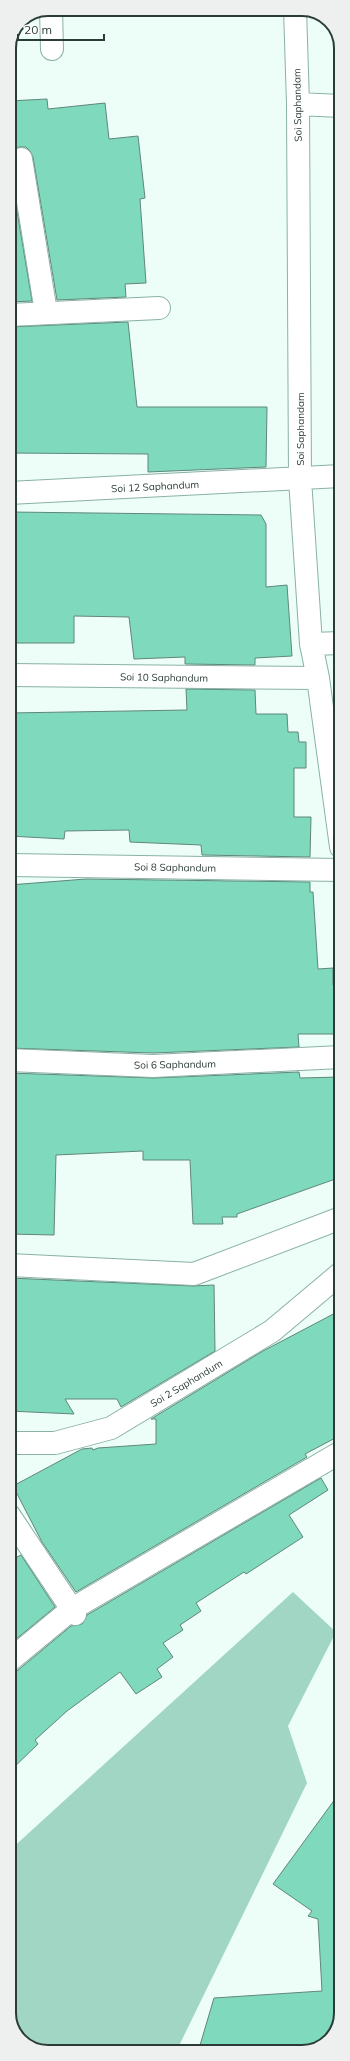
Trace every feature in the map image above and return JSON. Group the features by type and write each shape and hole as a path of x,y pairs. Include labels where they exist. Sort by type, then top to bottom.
{"street":[{"path":"50,16 52,49"},
{"name":"Soi Saphandam","path":"295,16 298,104 300,479 312,644 334,795"},
{"path":"298,104 334,106"},
{"path":"21,159 46,312"},
{"path":"16,314 159,308"},
{"name":"Soi 12 Saphandum","path":"16,493 334,477"},
{"path":"312,644 334,643"},
{"name":"Soi 10 Saphandum","path":"16,675 318,678"},
{"name":"Soi 8 Saphandum","path":"16,865 334,870"},
{"name":"Soi 6 Saphandum","path":"16,1060 153,1066 334,1057"},
{"path":"16,1265 194,1274 334,1221"},
{"name":"Soi 2 Saphandum","path":"16,1443 55,1443 111,1428 272,1331 334,1279"},
{"path":"16,1656 74,1611 334,1456"},
{"path":"16,1525 74,1611"}],"green space":[{"path":"293,1592 334,1630 334,1636 288,1726 307,1783 179,2045 46,2045 36,2043 25,2036 19,2027 16,2017 16,1845"}],"building":[{"path":"47,99 48,109 105,103 109,139 138,136 145,198 140,199 146,283 125,284 126,297 57,300 33,157 26,147 16,148 16,101"},
{"path":"16,205 32,301 16,302"},
{"path":"128,322 137,407 267,407 266,467 148,472 148,454 16,453 16,327"},
{"path":"16,512 261,515 266,524 266,587 287,585 292,656 255,658 255,665 185,664 185,657 134,659 129,617 74,616 74,643 16,643"},
{"path":"186,689 255,690 256,714 287,714 288,732 298,732 299,742 306,742 306,768 294,768 294,817 311,817 310,857 202,855 201,845 130,842 129,830 65,831 64,839 16,836 16,713 187,710"},
{"path":"86,879 310,882 310,892 313,892 318,969 333,968 334,1034 298,1034 299,1047 153,1053 16,1048 16,884"},
{"path":"299,1072 300,1078 334,1077 334,1179 237,1214 237,1217 222,1217 223,1224 193,1224 190,1160 143,1160 143,1151 56,1155 54,1235 16,1234 16,1073 154,1078"},
{"path":"16,1278 193,1286 214,1285 215,1351 121,1407 117,1399 65,1399 74,1414 16,1411"},
{"path":"334,1314 334,1439 305,1454 307,1457 76,1592 42,1542 16,1492 16,1484 82,1449 92,1448 93,1450 98,1448 156,1444 156,1419 151,1419 263,1351"},
{"path":"321,1478 328,1490 289,1515 303,1537 246,1574 244,1572 196,1603 201,1611 180,1625 183,1630 163,1643 173,1657 157,1669 162,1677 136,1694 120,1672 67,1711 35,1740 38,1744 16,1765 16,1671 71,1626 82,1624 87,1615"},
{"path":"21,1555 55,1607 16,1639 16,1558"},
{"path":"334,1801 334,2017 330,2029 316,2042 306,2045 200,2045 214,1998 322,1991 318,1919 308,1916 312,1911 273,1884"}]}
